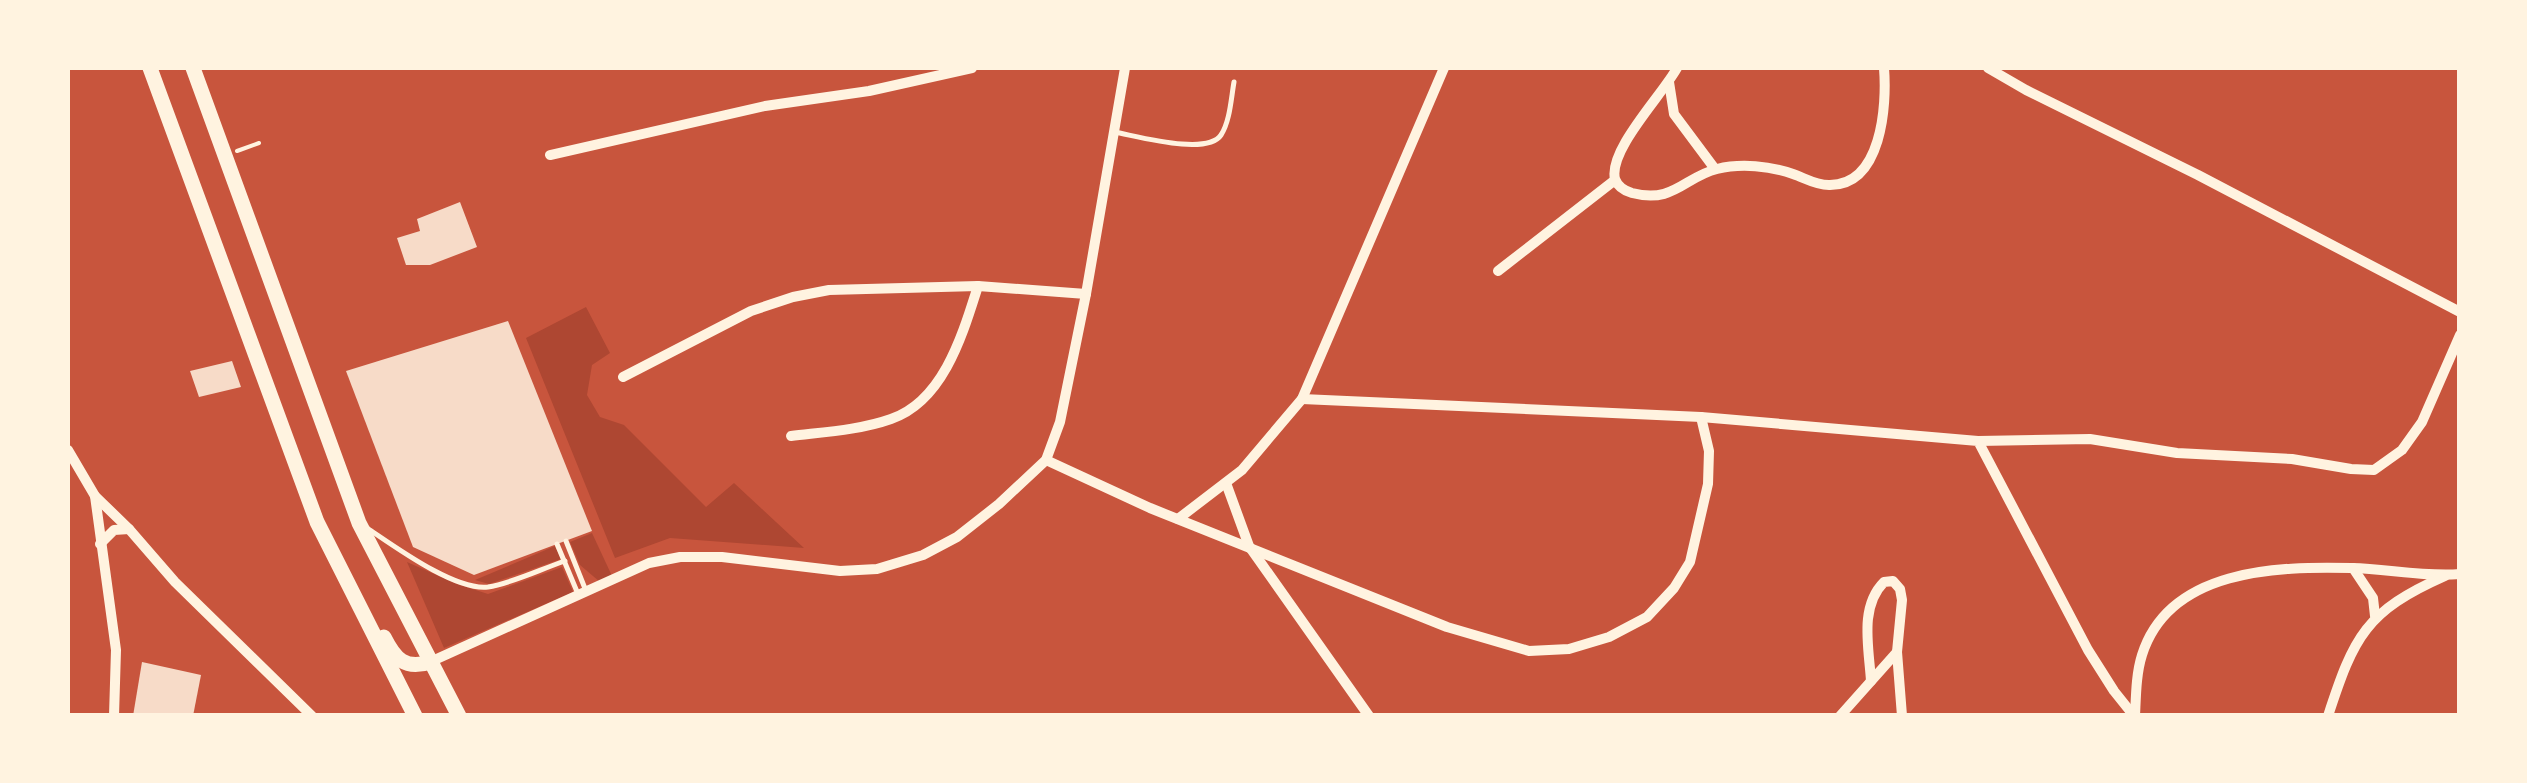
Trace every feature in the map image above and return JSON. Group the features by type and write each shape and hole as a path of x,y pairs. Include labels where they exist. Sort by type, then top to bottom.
{"main road":[{"path":"150,68 317,522 415,716"},
{"path":"193,68 359,523 459,716"},
{"path":"317,522 350,568 399,661 413,666 430,662"}],"street":[{"path":"550,155 765,106 869,92 972,68"},
{"path":"430,662 649,564 680,557 722,557 840,571 877,568 922,555 957,536 999,504 1046,460 1060,422 1124,68"},
{"path":"1178,519 1242,470 1302,398 1444,68"},
{"path":"1677,68 1626,141 1618,159 1616,180 1630,192 1656,196 1682,188 1715,169 1754,166 1831,186 1847,180 1863,168 1877,146 1883,121 1884,68"},
{"path":"1988,68 2460,312"},
{"path":"1669,82 1674,114 1715,169"},
{"path":"1498,271 1616,180"},
{"path":"623,377 750,311 829,290 978,286 1086,294"},
{"path":"791,436 894,419 914,408 934,387 952,357 978,286"},
{"path":"1302,398 1701,417 1978,441 2090,439 2177,453 2292,459 2374,470 2402,450 2422,422 2460,335"},
{"path":"1046,460 1178,519 1448,627 1529,651 1569,649 1608,637 1647,617 1674,588 1690,562 1708,484 1708,450 1701,417"},
{"path":"1978,441 2088,650 2134,716"},
{"path":"68,450 94,496 312,716"},
{"path":"1226,483 1249,546 1369,716"},
{"path":"94,496 116,650 114,716"},
{"path":"100,545 114,530 129,528"},
{"path":"2134,716 2142,653 2160,619 2186,596 2229,578 2298,570 2353,568 2460,574"},
{"path":"2353,568 2373,598 2375,616"},
{"path":"2328,716 2346,662 2375,616 2400,597 2446,576"},
{"path":"1871,681 1867,626 1872,598 1884,582 1893,581 1902,600 1897,652 1902,716"},
{"path":"1840,716 1897,652"}],"lane":[{"path":"1114,132 1211,144 1226,124 1234,82"},
{"path":"359,523 415,561 486,588 564,561"},
{"path":"566,541 582,592"},
{"path":"557,544 582,592"}],"shaded area":[{"path":"586,307 610,353 592,365 587,395 600,417 624,425 706,507 734,483 804,548 670,538 615,558 526,338"},
{"path":"592,533 612,576 600,582 580,565 570,542"},
{"path":"555,546 561,559 489,584 475,580"},
{"path":"407,562 488,594 562,567 573,592 444,648"}],"building":[{"path":"460,202 477,247 430,265 406,265 397,238 420,231 417,219"},
{"path":"508,321 592,531 474,575 413,547 346,371"},
{"path":"232,361 241,387 199,397 190,371"},
{"path":"142,662 201,675 193,716 133,716"}]}
